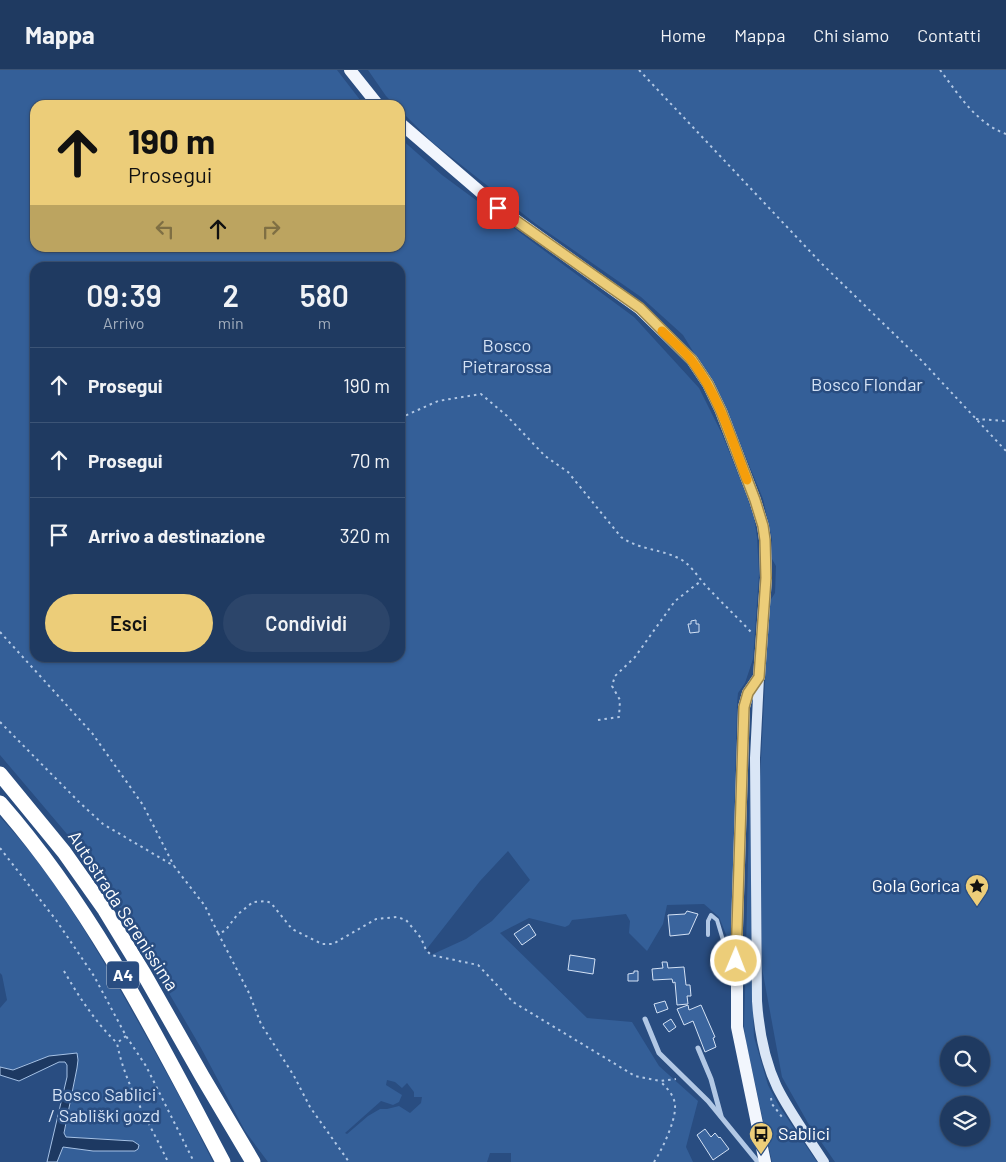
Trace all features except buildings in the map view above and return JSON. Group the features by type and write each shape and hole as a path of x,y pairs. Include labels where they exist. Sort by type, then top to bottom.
{"highway":[{"name":"Autostrada Serenissima","path":"0,774 64,852 105,910 202,1076"},
{"name":"Autostrada Serenissima","path":"0,803 48,862 89,921 127,982 223,1162"},
{"path":"202,1076 243,1162"},
{"path":"202,1076 238,1147 248,1162"},
{"path":"202,1076 258,1162"},
{"name":"A4","path":"202,1076 253,1162"}],"main road":[{"path":"350,70 374,100"},
{"path":"405,127 498,208 640,308 692,360 708,384 721,411 755,500 765,540 766,578 755,768 757,1001 759,1029 766,1057 777,1086 790,1111 824,1162"},
{"path":"759,677 748,693 744,707 736,961 737,1027 765,1162"}],"street":[{"path":"645,1019 659,1054 708,1101 758,1162"},
{"path":"698,1048 711,1079 721,1118"}],"lane":[{"path":"708,935 708,921 711,915 717,920 728,957 736,961"}],"path":[{"path":"639,70 820,263 922,361 1006,451"},
{"path":"940,70 971,111 994,130 1006,134"},
{"path":"405,416 438,401 481,394 508,416 545,456 568,472 621,537 630,544 680,559 692,568 701,582 762,642"},
{"path":"976,419 1006,421"},
{"path":"598,720 619,717 620,700 612,686 615,676 635,657 675,601 701,582"},
{"path":"0,632 92,733 143,805 174,866 205,906 249,993 261,1024 284,1060 310,1107 349,1162"},
{"path":"0,722 79,802 104,824 174,866"},
{"path":"0,848 56,920 94,976 126,1036 146,1066 194,1162"},
{"path":"218,933 226,931 238,915 253,902 266,901 271,903 292,929 322,944 333,944 376,919 397,917 406,920 421,938 426,950 431,955 478,965 513,1002 635,1076 660,1081 683,1078"},
{"path":"64,971 75,990 102,1027 118,1043 135,1097 168,1162"},
{"path":"118,1043 126,1036"},
{"path":"654,1162 662,1150 676,1107 670,1090 660,1081"}],"green space":[{"name":"Bosco Pietrarossa","path":"0,70 337,70 360,100 30,100 30,252 405,252 405,142 442,175 634,317 699,388 723,436 746,494 754,517 757,537 759,574 753,659 745,683 738,693 737,704 731,947 719,917 704,904 667,905 663,924 647,951 629,933 630,921 626,914 572,920 565,927 529,918 500,933 587,1018 632,1022 659,1066 698,1101 686,1147 693,1162 511,1162 511,1153 490,1153 487,1162 268,1162 245,1131 201,1048 117,904 78,847 0,755","holes":["508,851 530,880 492,921 466,939 431,955 426,950 480,881","387,1080 395,1082 402,1088 407,1083 414,1092 414,1097 422,1097 421,1103 410,1113 399,1106 380,1109 368,1116 347,1134 345,1133 381,1101 393,1105 399,1102 402,1095 386,1085"]},
{"name":"Bosco Flondar","path":"368,70 1006,70 1006,1162 835,1162 808,1123 782,1077 762,968 760,778 768,626 770,601 775,593 776,566 772,559 772,539 763,499 721,397 683,335 641,297 536,224 432,142 405,115 405,100 390,100"},
{"path":"750,771 754,1037 768,1085 779,1106 817,1162 772,1162 746,1042 744,1027"},
{"name":"Bosco Sablici / Sabliški gozd","path":"0,817 36,859 81,925 158,1057 213,1162 57,1162 63,1147 93,1151 135,1151 123,1140 66,1137 64,1133 78,1060 31,1062 13,1070 0,1067 0,1008 7,1000 0,973"}],"shaded area":[{"path":"77,1053 77,1068 64,1133 66,1137 133,1141 139,1145 135,1151 93,1151 63,1147 57,1162 47,1162 67,1077 67,1065 65,1062 59,1062 19,1081 0,1075 0,1067 13,1070 49,1056"}],"slow traffic":[{"path":"662,331 692,360 708,384 721,411 747,480"}],"place":[{"name":"Gola Gorica","path":"977,907"},
{"name":"Sablici","path":"761,1155"}],"route":[{"path":"498,208 640,308 692,360 708,384 721,411 755,500 765,540 766,578 759,677 748,693 744,707 736,961"}]}
